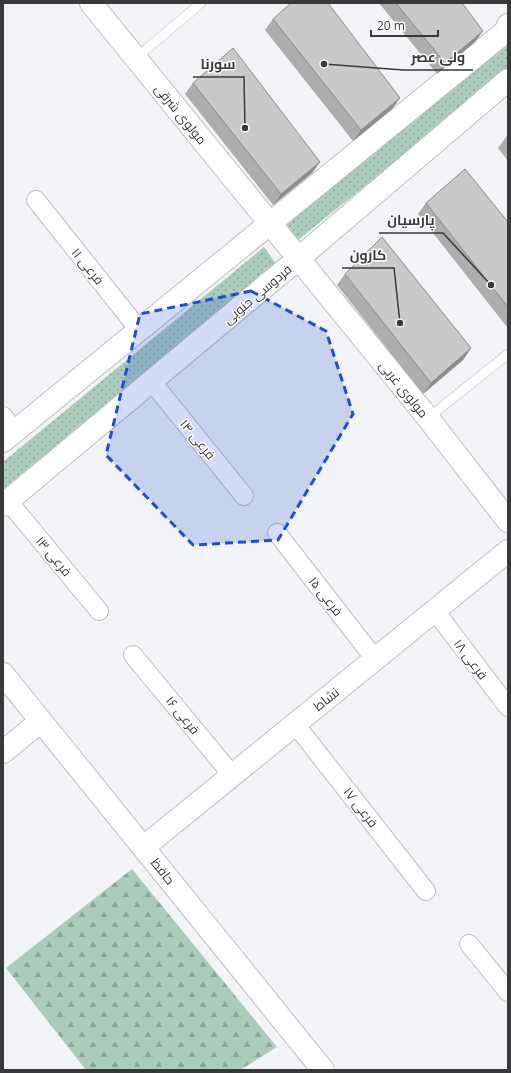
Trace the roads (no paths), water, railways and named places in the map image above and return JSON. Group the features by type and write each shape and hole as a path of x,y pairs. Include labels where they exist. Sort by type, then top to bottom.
{"street":[{"name":"مولوی شرقی","path":"91,3 298,260"},
{"path":"7,429 140,331 507,29"},
{"name":"فردوسی جنوبی","path":"5,503 298,260 508,80"},
{"name":"فرعی ۱۱","path":"36,200 140,331"},
{"name":"مولوی غربی","path":"298,260 428,418 508,521"},
{"name":"فرعی ۱۴","path":"152,382 244,496"},
{"name":"فرعی ۱۳","path":"5,503 99,611"},
{"name":"فرعی ۱۵","path":"277,534 375,660"},
{"name":"نشاط","path":"144,847 508,551"},
{"name":"فرعی ۱۸","path":"434,611 508,707"},
{"name":"فرعی ۱۶","path":"133,655 232,775"},
{"name":"حافظ","path":"3,674 144,847 322,1070"},
{"path":"3,752 41,721"},
{"name":"فرعی ۱۷","path":"295,724 426,891"},
{"path":"469,944 508,992"}],"lane":[{"path":"136,58 201,3"},
{"path":"428,418 508,354"}],"place":[{"name":"ولی عصر","path":"324,64"},
{"name":"سورنا","path":"245,128"},
{"name":"پارسیان","path":"491,285"},
{"name":"کارون","path":"400,323"}]}
